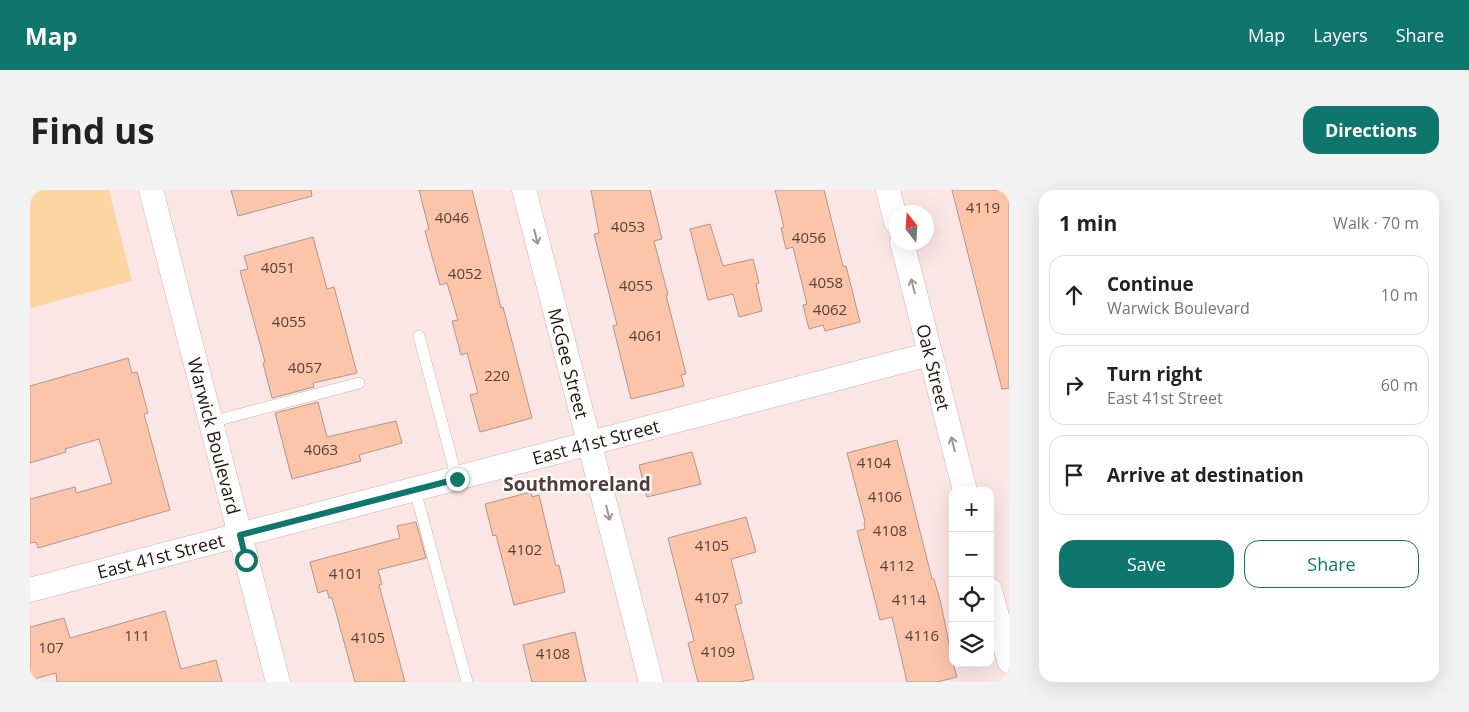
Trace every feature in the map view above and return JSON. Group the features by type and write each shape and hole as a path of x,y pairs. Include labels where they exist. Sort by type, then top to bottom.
{"street":[{"name":"Warwick Boulevard","path":"151,190 278,682"},
{"name":"McGee Street","path":"524,190 651,682"},
{"path":"888,190 892,205"},
{"name":"Oak Street","path":"904,250 964,487"},
{"name":"East 41st Street","path":"30,590 930,354"},
{"path":"994,585 1009,581"},
{"path":"994,605 1009,661"}],"lane":[{"path":"419,336 457,479"},
{"path":"211,422 359,383"},
{"path":"415,490 467,682"}],"shaded area":[{"path":"30,190 109,190 132,281 30,308"}],"building":[{"path":"231,190 311,190 312,196 238,216"},
{"path":"419,190 472,190 501,308 503,307 532,418 480,432 470,395 478,393 467,353 461,355 452,321 458,320 447,283 440,285 425,231 429,229"},
{"path":"591,190 650,190 662,239 654,241 686,374 681,375 684,386 631,399 613,326 617,325 594,234 599,233"},
{"path":"775,190 824,190 843,266 846,266 860,322 825,331 823,325 809,329 803,305 807,304 793,247 786,249 781,228 784,227"},
{"path":"952,190 1009,190 1009,388 1002,389"},
{"path":"710,224 723,266 753,259 759,283 756,284 762,311 739,317 733,294 708,300 690,229"},
{"path":"313,237 327,289 334,287 357,373 313,383 314,387 272,398 263,363 265,362 240,271 248,269 244,256"},
{"path":"128,358 132,373 137,372 148,413 144,414 170,510 38,548 36,542 30,543 30,499 75,487 76,493 112,483 99,439 65,449 66,452 30,463 30,386"},
{"path":"318,402 327,437 396,421 402,443 359,455 361,461 292,479 275,413"},
{"path":"897,440 932,579 934,579 941,604 949,643 949,667 954,667 957,677 937,682 907,682 892,617 880,620 857,531 865,529 865,522 847,453"},
{"path":"692,452 701,484 647,497 639,465"},
{"path":"531,492 532,497 539,495 556,566 559,565 565,592 514,605 496,535 493,536 485,504"},
{"path":"746,517 756,552 731,559 742,603 735,605 754,679 739,682 698,682 688,643 694,641 668,538"},
{"path":"416,522 426,558 378,570 382,584 379,585 405,682 355,682 332,598 329,598 327,590 318,593 310,562 400,538 397,526"},
{"path":"165,611 181,669 216,660 222,682 57,682 56,673 30,680 30,627 64,618 70,638"},
{"path":"575,632 586,682 532,682 523,645"}],"district":[{"name":"Southmoreland","path":"577,484"}],"route":[{"path":"246,560 240,535 457,479"}]}
